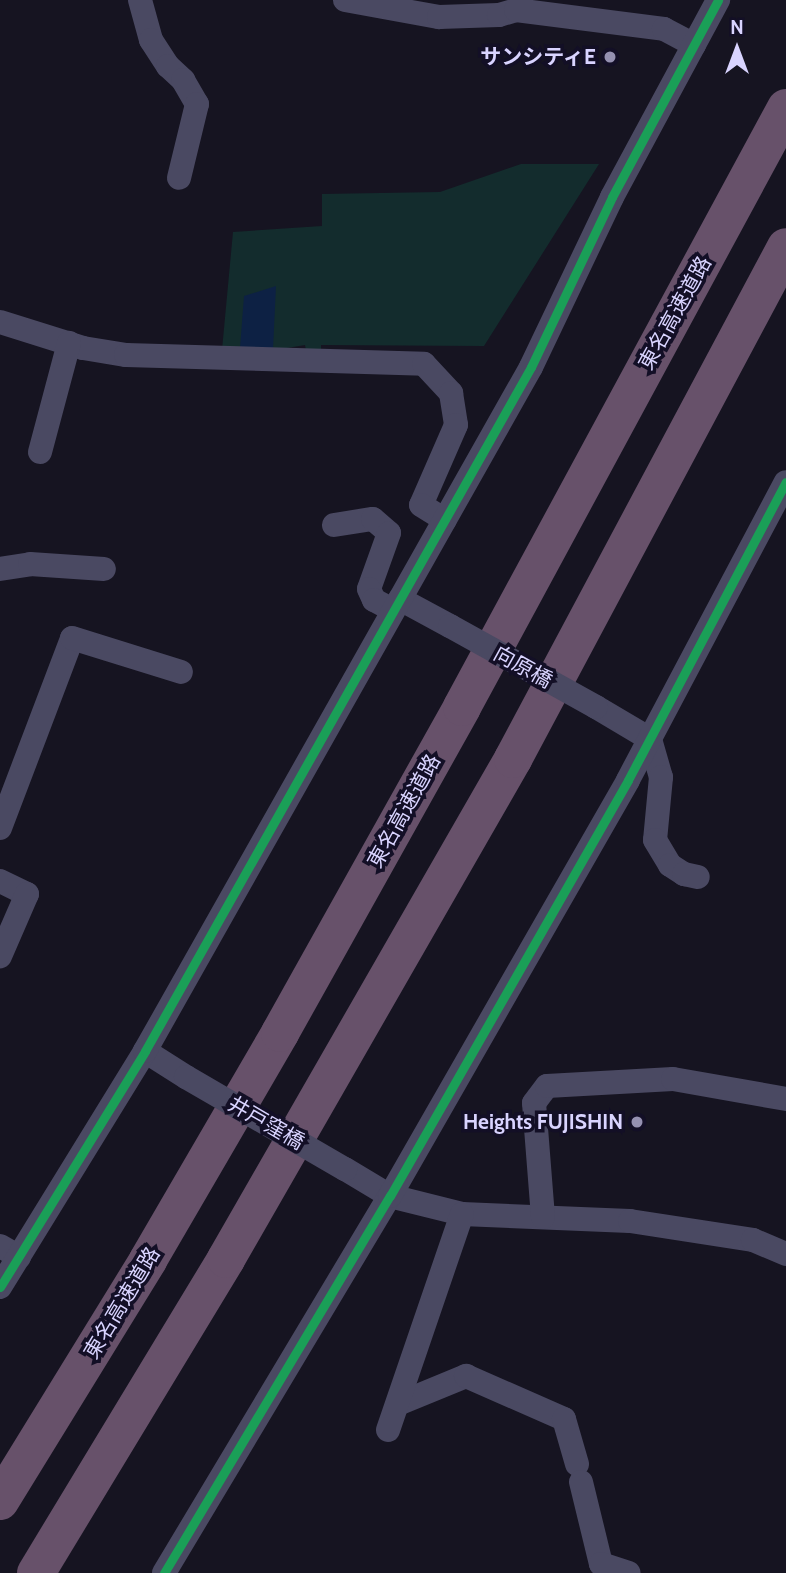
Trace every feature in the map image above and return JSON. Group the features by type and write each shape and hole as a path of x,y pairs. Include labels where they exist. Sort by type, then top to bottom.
{"highway":[{"name":"東名高速道路","path":"0,1502 148,1260 280,1033 455,719 786,108"},
{"path":"36,1573 233,1248 513,759 786,247"}],"street":[{"path":"140,0 150,40 168,66 183,80 197,104 180,178"},
{"path":"345,0 439,17 499,15 516,10 664,29 694,45"},
{"path":"0,1287 9,1251 145,1051 531,367 612,197 718,0"},
{"path":"0,322 69,343 126,355 424,364 451,393 456,425 421,505 445,520"},
{"path":"40,452 69,343"},
{"path":"164,1573 390,1196 650,738 786,482"},
{"name":"向原橋","path":"334,525 373,519 389,533 369,589 374,600 396,605 450,626 650,738"},
{"path":"0,569 30,564 104,569"},
{"path":"0,828 72,638 181,672"},
{"path":"650,738 661,777 655,841 670,865 684,874 698,877"},
{"path":"0,881 27,894 0,956"},
{"name":"井戸窪橋","path":"145,1051 390,1196 461,1214 630,1221 753,1240 786,1254"},
{"path":"543,1217 534,1103 547,1086 673,1079 786,1098"},
{"path":"388,1430 461,1214"},
{"path":"398,1404 466,1376 564,1419 601,1564 629,1573"}],"green space":[{"path":"521,164 599,164 484,346 321,345 321,351 306,350 305,345 281,349 222,350 233,232 322,226 322,194 440,192"}],"water":[{"path":"276,286 273,349 240,348 244,296"}],"cycle path":[{"path":"0,1287 145,1051 531,367 612,197 718,0"},
{"path":"164,1573 390,1196 628,780 786,482"}],"place":[{"name":"サンシティE","path":"610,57"},
{"name":"Heights FUJISHIN","path":"637,1122"}]}
